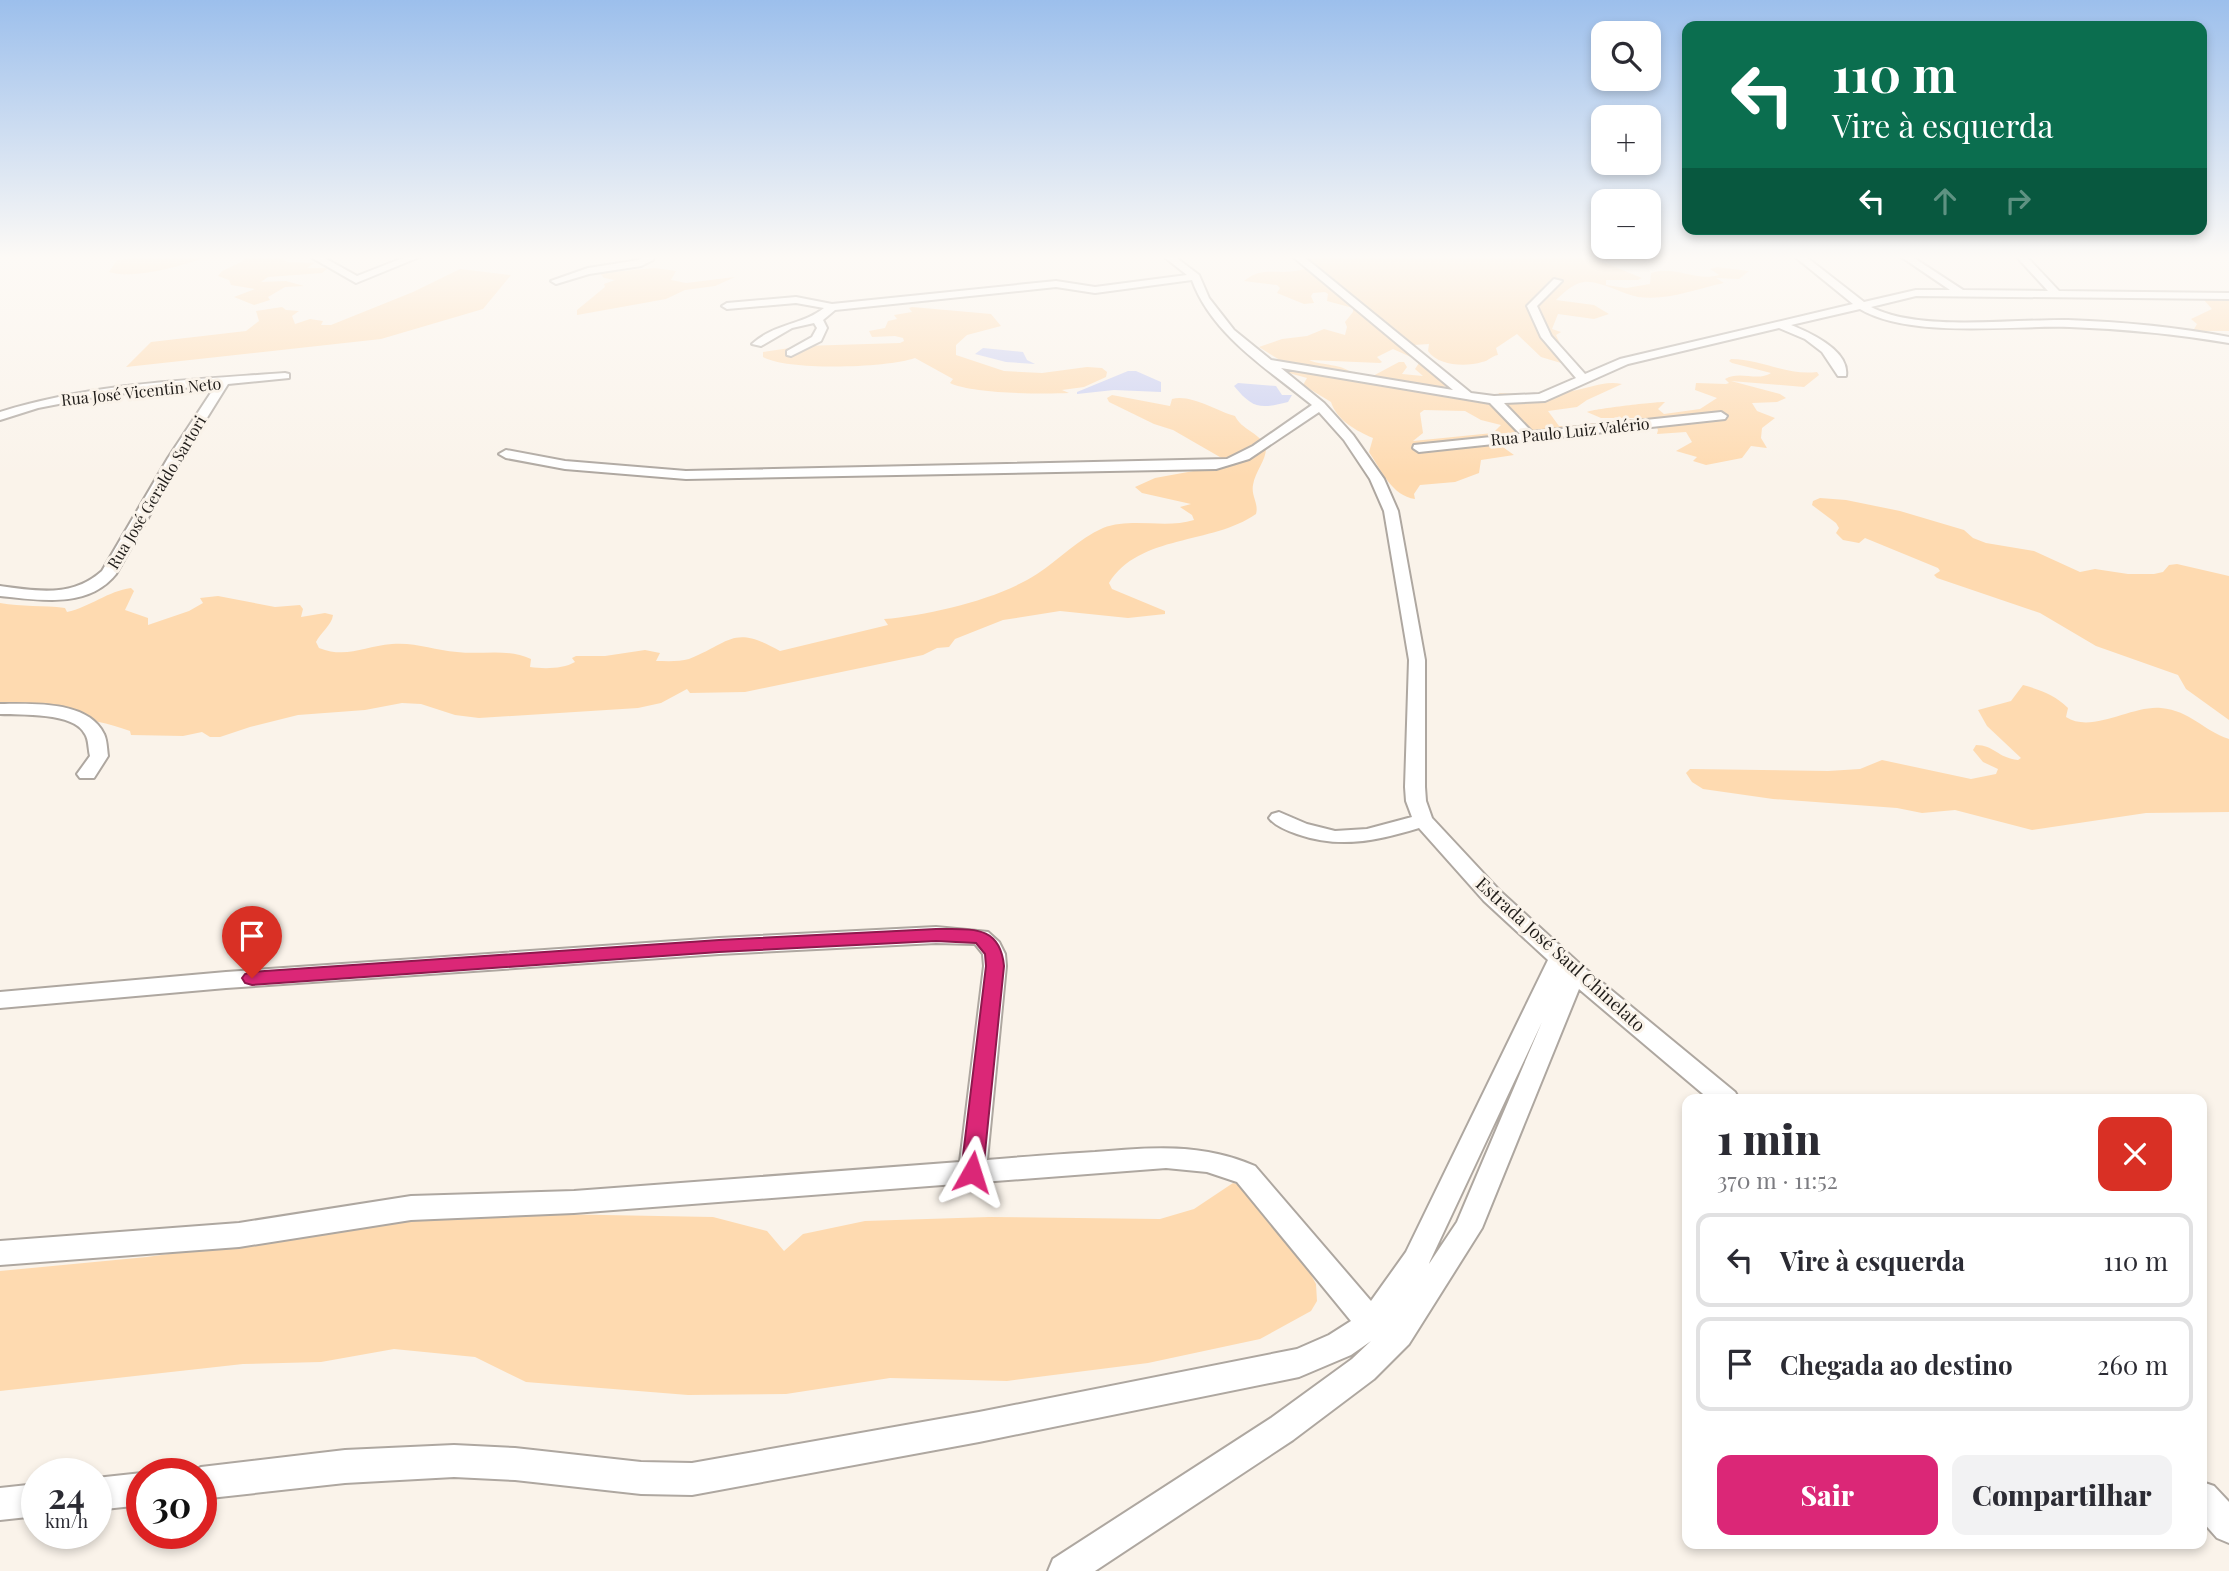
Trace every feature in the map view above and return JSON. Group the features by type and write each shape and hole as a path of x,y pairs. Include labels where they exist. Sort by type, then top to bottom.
{"street":[{"path":"757,344 782,329"},
{"path":"791,353 817,339 821,329"},
{"name":"Estrada José Saul Chinelato","path":"1228,329 1265,363 1320,406 1349,438 1377,479 1391,511 1408,592 1418,660 1415,787 1416,801 1423,820 1492,895 1567,965 1720,1094"},
{"path":"1387,329 1468,395"},
{"path":"1540,329 1584,380"},
{"path":"1265,363 1494,400 1518,401 1541,398 1623,361 1762,329"},
{"path":"1792,329 1815,341 1835,361 1842,374"},
{"path":"2168,329 2229,340"},
{"name":"Rua José Vicentin Neto","path":"0,416 44,402 88,394 285,376"},
{"name":"Rua José Geraldo Sartori","path":"0,591 60,596 81,593 99,584 108,574 174,458 224,382"},
{"path":"1494,400 1528,435"},
{"path":"506,454 565,466 686,475 1216,465 1239,460 1300,416 1320,406"},
{"name":"Rua Paulo Luiz Valério","path":"1419,449 1721,416"},
{"path":"0,709 48,711 81,719 95,734 99,756 88,774"},
{"path":"1279,818 1297,828 1343,840 1369,836 1423,820"},
{"path":"0,1000 226,980 719,946 936,935 980,937 988,942 994,954 995,966 972,1172"},
{"path":"217,1481 431,1461 490,1462 648,1480 692,1479 979,1427 1299,1363 1340,1345 1372,1324 1416,1261 1567,965"},
{"path":"1065,1571 1282,1429 1363,1369 1399,1334 1468,1228 1567,965"},
{"path":"0,1253 239,1235 411,1208 574,1202 1166,1157 1205,1160 1230,1166 1246,1174 1372,1324"},
{"path":"0,1504 21,1502"},
{"path":"2207,1503 2229,1526"}],"shaded area":[{"path":"414,329 381,339 126,367 151,342 246,331"},
{"path":"988,329 967,335 956,345 956,355 1004,371 1042,373 1087,367 1102,368 1107,372 1106,377 1084,387 1062,390 1069,393 1008,393 950,383 953,379 915,358 861,366 815,366 763,357 763,352 803,346 904,341 903,338 895,336 872,337 869,331"},
{"path":"1325,329 1345,335 1346,329 1553,329 1561,332 1556,335 1564,352 1564,360 1561,363 1541,357 1517,334 1496,348 1498,355 1468,365 1438,360 1428,351 1429,344 1414,345 1397,337 1413,358 1393,349 1377,357 1382,362 1380,363 1309,360 1341,367 1357,379 1371,377 1399,362 1404,362 1407,367 1402,374 1423,376 1415,369 1419,363 1424,363 1450,386 1427,389 1497,397 1499,393 1554,393 1603,384 1622,384 1577,407 1548,411 1559,426 1642,418 1601,418 1587,412 1600,409 1665,402 1658,409 1664,414 1700,409 1717,398 1695,390 1696,383 1726,384 1729,383 1725,379 1731,377 1771,373 1732,363 1729,361 1731,359 1795,372 1817,372 1819,375 1804,387 1731,381 1786,398 1777,402 1752,403 1757,411 1775,418 1762,428 1761,438 1767,448 1751,446 1742,458 1706,465 1693,461 1697,457 1676,451 1692,442 1686,432 1657,434 1653,419 1500,445 1514,455 1481,460 1479,473 1455,482 1420,485 1414,494 1415,499 1400,493 1383,474 1369,452 1373,438 1348,424 1338,415 1331,402 1303,385 1307,378 1267,367 1286,364 1259,347","holes":["1424,410 1465,411 1481,420 1501,425 1493,433 1413,441 1423,433 1420,413"]},
{"path":"2194,329 2229,329 2229,331"},
{"path":"1112,395 1170,406 1172,399 1195,401 1235,416 1266,446 1265,456 1253,485 1256,514 1219,531 1138,556 1122,567 1109,583 1112,589 1165,611 1165,614 1128,618 1060,611 1003,620 955,639 949,647 937,648 923,655 745,692 690,693 687,689 661,703 638,708 479,718 455,715 421,704 402,703 365,710 298,715 220,737 210,737 202,732 183,736 131,735 130,731 82,719 0,712 0,603 65,608 67,612 131,588 134,591 125,610 148,618 148,625 189,611 203,603 200,598 218,596 275,607 300,605 303,609 301,617 325,613 333,615 316,642 319,648 329,651 347,652 382,645 409,644 466,653 513,654 531,659 530,667 541,668 570,664 575,662 572,658 576,656 605,656 645,650 660,653 656,661 681,661 733,638 742,637 752,638 780,651 888,625 884,619 964,604 1021,583 1103,528 1125,523 1172,524 1194,520 1192,515 1180,507 1191,504 1142,493 1135,487 1155,478 1232,464 1173,430 1154,424 1109,402 1107,398"},
{"path":"1820,498 1846,500 1900,511 1964,530 1973,538 1986,543 2034,551 2080,572 2095,569 2128,574 2154,574 2163,572 2169,565 2177,564 2229,576 2229,720 2186,689 2178,675 2096,646 2040,613 1937,578 1934,575 1940,571 1938,568 1865,538 1859,543 1843,540 1836,533 1839,528 1836,523 1812,505 1813,501"},
{"path":"2023,685 2058,700 2068,708 2066,717 2076,721 2100,721 2150,708 2161,708 2189,717 2229,739 2229,812 2146,813 2032,830 1955,810 1922,813 1897,808 1773,799 1703,789 1692,782 1686,773 1690,769 1860,769 1882,760 1971,779 1996,774 1998,769 1983,762 1973,750 1976,745 1987,747 2011,759 2021,758 1987,726 1978,710 2011,701"},
{"path":"1233,1183 1257,1191 1273,1204 1316,1284 1317,1301 1311,1311 1260,1339 1148,1363 1007,1381 890,1378 786,1394 688,1395 526,1382 475,1357 394,1349 321,1362 243,1364 0,1391 0,1271 147,1257 389,1223 494,1213 713,1217 767,1231 784,1251 803,1234 865,1221 989,1217 1160,1219 1194,1209"}],"water":[{"path":"983,348 1023,352 1027,360 1035,364 1006,362 975,354"},
{"path":"1128,371 1136,371 1161,382 1161,392 1114,390 1077,394 1077,392"},
{"path":"1238,383 1276,386 1282,395 1292,395 1288,402 1270,406 1258,405 1241,394 1234,386"}],"route":[{"path":"252,978 719,946 965,934 980,937 988,942 994,954 995,966 972,1172"}]}
